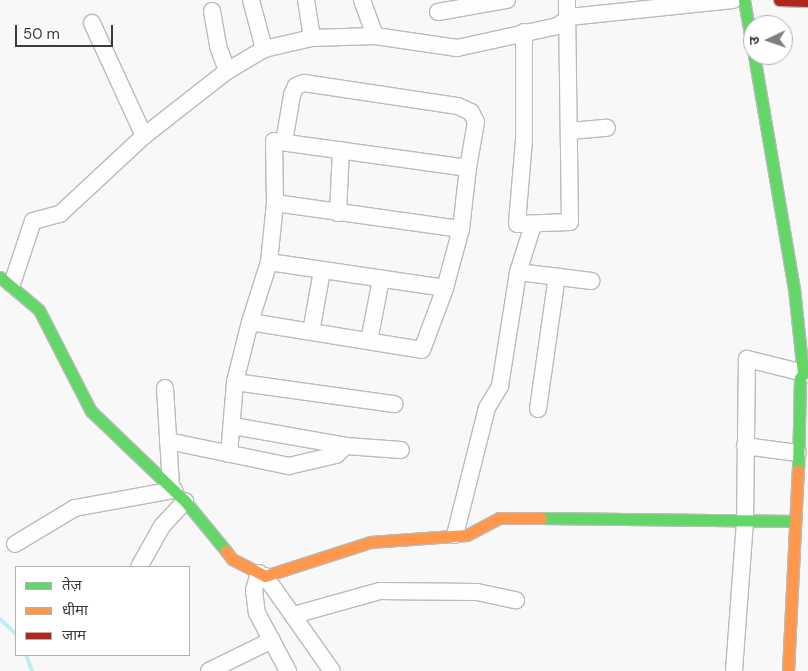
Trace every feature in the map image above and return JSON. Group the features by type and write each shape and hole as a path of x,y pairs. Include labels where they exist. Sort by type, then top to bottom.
{"street":[{"path":"251,0 264,49"},
{"path":"306,0 312,38"},
{"path":"362,0 375,36"},
{"path":"438,12 507,0"},
{"path":"524,32 524,140 517,224 533,225 570,222 569,17 567,0"},
{"path":"332,671 294,615 262,574 232,559 177,493 91,411 39,310 6,280 33,221 60,214 144,136 227,70 264,49 312,38 375,36 458,48 558,26 569,17 733,0"},
{"path":"744,0 747,15"},
{"path":"779,0 808,1"},
{"path":"212,11 218,46 227,70"},
{"path":"92,23 144,136"},
{"path":"755,65 794,288 806,374"},
{"path":"250,322 422,350 445,288 462,229 468,168 476,122 471,112 458,106 304,83 296,86 292,95 284,142"},
{"path":"570,130 607,128"},
{"path":"229,454 233,426 235,382 250,322 269,262 275,203 274,141 468,168"},
{"path":"338,213 341,150"},
{"path":"275,203 462,229"},
{"path":"455,535 487,408 500,386 518,272 533,225"},
{"path":"269,262 445,288"},
{"path":"310,332 322,271"},
{"path":"518,272 591,281"},
{"path":"538,409 557,276"},
{"path":"369,341 381,279"},
{"path":"734,671 745,521 746,359 806,374"},
{"path":"788,671 800,378 806,374"},
{"path":"235,382 394,404"},
{"path":"140,566 162,526 177,493 168,441 165,388"},
{"path":"233,426 346,446 401,450"},
{"path":"168,441 289,466 336,455 346,446"},
{"path":"745,446 798,453"},
{"path":"16,544 75,508 177,493"},
{"path":"288,671 257,613 254,590 262,574 370,542 467,535 499,518 795,521"},
{"path":"294,615 380,591 477,592 516,600"},
{"path":"209,671 272,640"}],"waterway":[{"path":"0,619 15,633"},
{"path":"26,656 32,671"}],"traffic: fast":[{"path":"744,0 747,15"},
{"path":"756,65 794,288 803,374 800,378 798,470"},
{"path":"0,277 39,310 91,411 185,501 226,551"},
{"path":"541,518 795,521"}],"traffic: slow":[{"path":"788,671 798,470"},
{"path":"226,551 232,559 265,576 370,542 467,535 499,518 541,518"}],"traffic: jam":[{"path":"779,0 808,1"}]}
